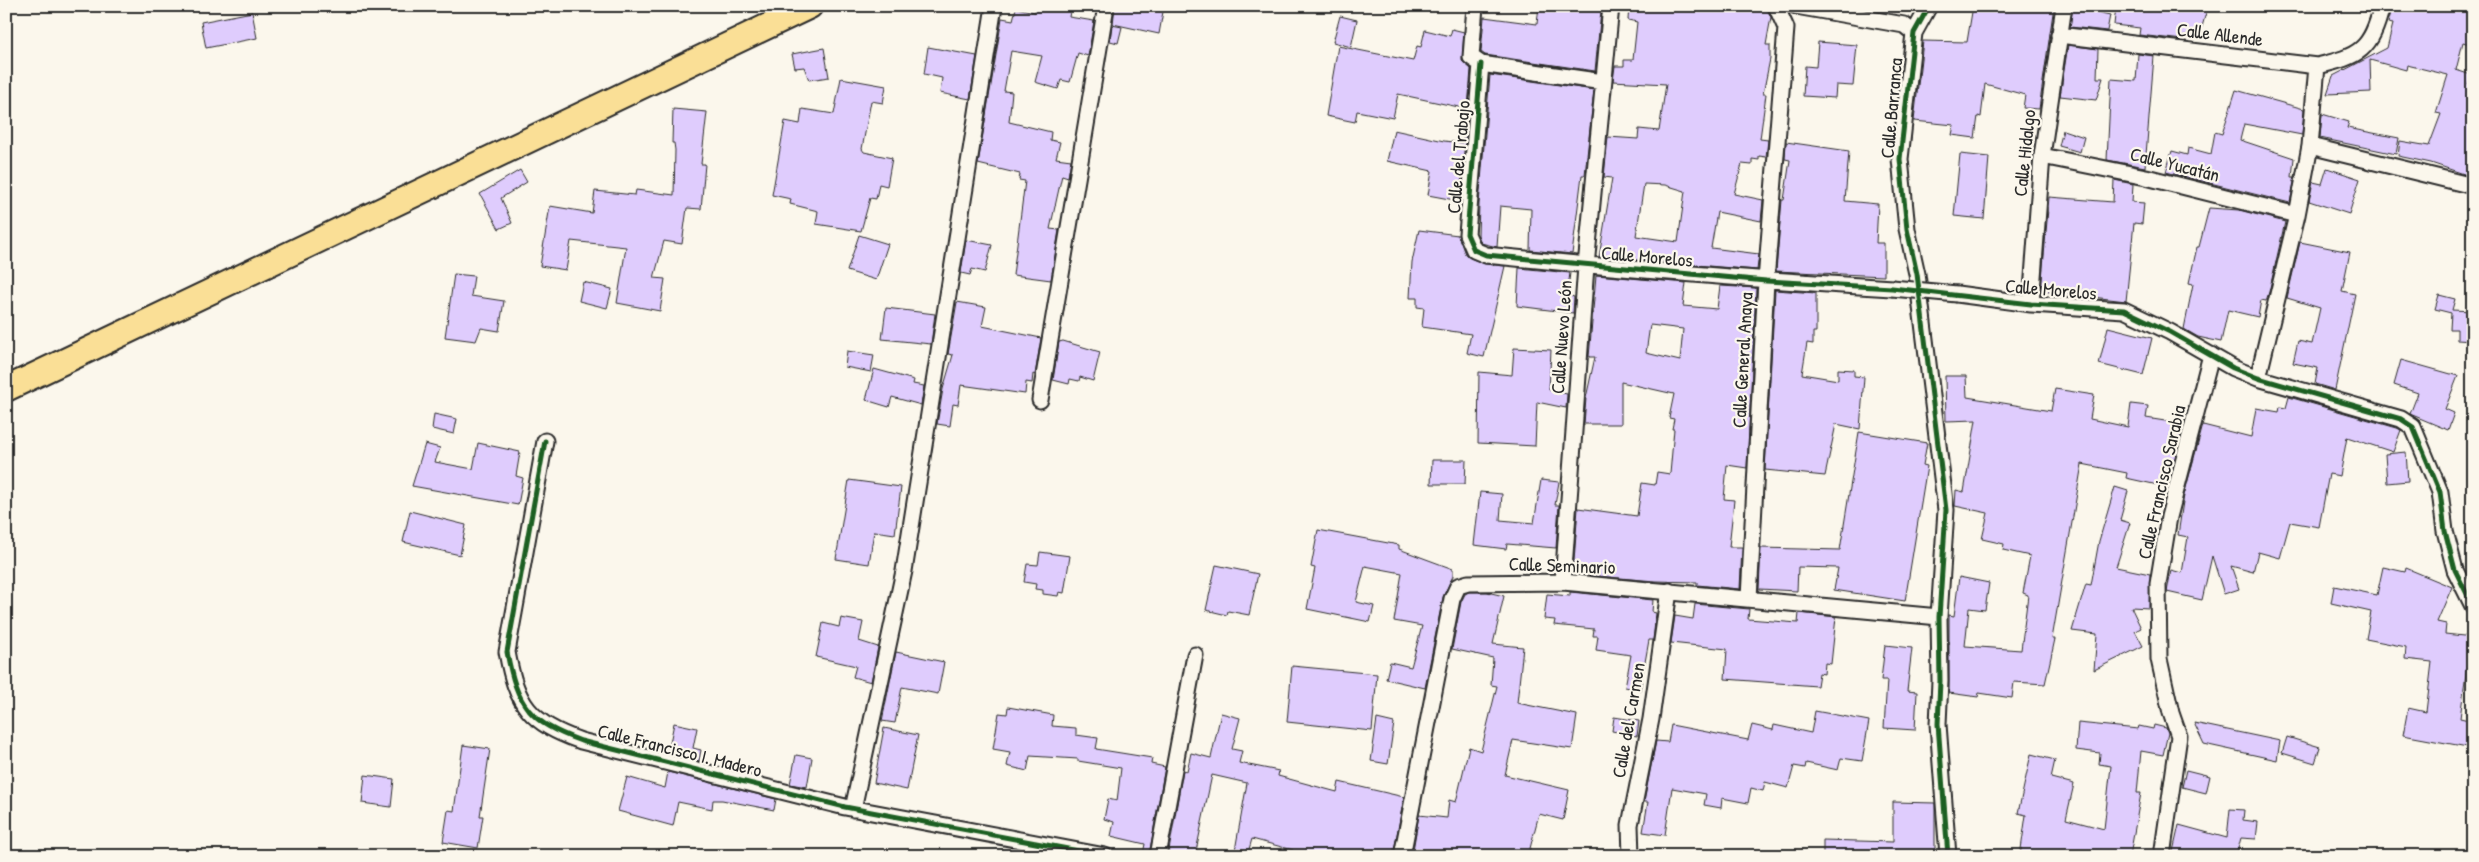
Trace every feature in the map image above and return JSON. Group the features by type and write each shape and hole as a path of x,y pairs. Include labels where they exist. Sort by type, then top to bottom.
{"main road":[{"path":"6,389 810,6"}],"street":[{"path":"854,809 904,570 994,6"},
{"path":"1040,400 1106,6"},
{"name":"Calle del Trabajo","path":"1474,250 1467,234 1481,64 1471,57 1475,6"},
{"name":"Calle Nuevo León","path":"1563,582 1586,266 1611,6"},
{"name":"Calle General Anaya","path":"1749,598 1766,281 1786,28 1776,6"},
{"path":"1796,6 1904,25 1914,33"},
{"name":"Calle Barranca","path":"1929,6 1914,33 1900,159 1907,229 1917,274 1946,510 1939,617 1940,681 1938,724 1948,856"},
{"name":"Calle Hidalgo","path":"2031,304 2042,156 2064,6"},
{"path":"2258,378 2297,215 2310,146 2318,66 2344,60 2364,49 2376,30 2382,6"},
{"name":"Calle Allende","path":"2059,35 2318,66"},
{"path":"1481,64 1604,82"},
{"path":"2310,146 2473,186"},
{"name":"Calle Yucatán","path":"2042,156 2146,177 2297,215"},
{"name":"Calle Morelos","path":"1474,250 1486,255 1586,266 1766,281 1892,288 2031,304 2124,310 2233,368 2258,378 2401,419 2413,427 2440,492 2445,531 2456,570 2473,606"},
{"name":"Calle Francisco Sarabia","path":"2162,856 2179,736 2171,713 2159,659 2158,584 2169,517 2211,355"},
{"name":"Calle Francisco I. Madero","path":"545,441 507,652 513,684 525,707 544,724 559,733 581,741 854,809 1105,856"},
{"name":"Calle Seminario","path":"1402,856 1452,599 1458,586 1468,583 1563,582 1939,617"},
{"name":"Calle del Carmen","path":"1631,856 1630,825 1651,719 1669,592"},
{"path":"1158,856 1195,655"}],"building":[{"path":"1036,6 1071,6 1069,17 1094,21 1088,56 1078,53 1070,82 1061,80 1058,89 1035,82 1042,56 1011,51 1004,91 1012,92 1009,122 1051,132 1050,140 1060,142 1056,158 1071,160 1068,177 1062,175 1050,229 1059,230 1051,280 1013,275 1025,181 1019,180 1020,174 978,164 1002,18 1013,20 1016,8 1035,12"},
{"path":"1115,6 1164,6 1159,34 1113,24"},
{"path":"1539,6 1573,6 1601,11 1595,71 1485,55 1481,52 1484,17 1537,24"},
{"path":"1629,6 1753,6 1767,9 1771,17 1766,45 1770,45 1770,59 1763,94 1766,94 1760,139 1768,140 1766,157 1759,156 1759,160 1752,159 1752,165 1742,164 1734,194 1763,200 1761,221 1717,212 1711,248 1759,254 1757,270 1599,257 1612,178 1604,177 1608,137 1638,139 1639,129 1659,131 1666,84 1613,81 1615,66 1624,66 1624,60 1633,60 1637,22 1628,20","holes":["1644,184 1665,185 1685,191 1678,242 1636,236"]},
{"path":"1973,6 2054,6 2039,109 2023,108 2025,95 1985,84 1981,117 1978,116 1975,138 1952,135 1954,125 1914,121 1923,41 1967,42"},
{"path":"2073,6 2083,6 2083,9 2110,15 2107,31 2070,27"},
{"path":"2116,6 2208,6 2199,37 2184,35 2183,40 2139,35 2140,28 2114,25"},
{"path":"2393,6 2473,6 2473,45 2463,42 2456,70 2471,75 2468,84 2473,86 2473,111 2469,124 2473,125 2473,156 2467,175 2431,163 2398,156 2400,141 2429,146 2441,114 2436,113 2448,75 2407,65 2406,70 2370,60 2371,92 2327,94 2333,76 2387,48 2393,24 2388,23"},
{"path":"252,12 257,38 206,48 201,22"},
{"path":"1340,16 1357,20 1351,47 1333,42"},
{"path":"1112,25 1122,27 1118,43 1110,41"},
{"path":"1452,29 1464,32 1462,61 1471,69 1468,109 1398,94 1393,118 1357,111 1355,122 1326,116 1338,46 1413,61 1417,46 1421,47 1425,30 1450,36"},
{"path":"1818,42 1857,45 1853,86 1836,85 1835,98 1803,96 1805,66 1816,67"},
{"path":"2068,45 2098,49 2097,78 2103,78 2096,100 2060,96"},
{"path":"928,47 977,56 970,99 940,93 942,78 924,74"},
{"path":"824,48 829,77 809,80 804,67 795,68 792,54"},
{"path":"2138,54 2154,56 2145,167 2107,160 2111,79 2136,81"},
{"path":"1490,75 1594,90 1585,175 1582,175 1572,254 1530,250 1531,209 1500,206 1497,247 1481,243 1478,235 1479,204"},
{"path":"841,78 886,86 883,103 871,101 862,149 864,152 892,158 887,186 879,184 876,199 870,198 861,231 816,224 818,211 790,204 791,199 772,195 785,121 800,124 802,109 834,114"},
{"path":"2236,90 2304,109 2302,135 2244,124 2240,140 2294,158 2292,177 2295,177 2290,203 2166,172 2172,151 2187,155 2188,148 2211,154 2215,132 2222,134"},
{"path":"673,109 707,112 701,164 705,164 701,209 687,208 682,244 664,241 654,278 665,279 660,311 617,303 626,247 571,241 566,270 540,266 550,206 592,213 595,191 635,195 636,190 674,195 675,150 674,143 672,143"},
{"path":"1467,114 1460,201 1428,195 1432,171 1387,161 1394,130 1462,143"},
{"path":"2322,114 2349,122 2347,128 2399,138 2396,154 2320,138"},
{"path":"2063,130 2084,137 2080,152 2059,146"},
{"path":"1786,142 1849,151 1845,201 1878,204 1876,243 1884,243 1884,276 1776,271 1782,200 1784,200 1790,160 1785,159"},
{"path":"1960,154 1989,157 1984,219 1954,216"},
{"path":"2327,168 2360,179 2349,214 2309,201 2313,182 2322,184"},
{"path":"520,170 527,182 501,198 512,223 499,229 480,194"},
{"path":"2114,180 2133,184 2132,202 2144,203 2142,224 2134,223 2126,301 2041,291 2049,197 2113,202"},
{"path":"2209,208 2239,210 2285,222 2269,292 2266,301 2261,300 2258,317 2228,310 2221,342 2198,337 2184,329 2193,284 2189,283 2197,247 2199,247"},
{"path":"1419,230 1458,235 1465,254 1470,258 1485,264 1505,266 1484,357 1467,353 1471,334 1422,327 1424,308 1417,307 1417,298 1410,298 1412,262"},
{"path":"859,235 888,244 876,280 847,271"},
{"path":"966,240 992,245 985,272 972,269 970,275 961,273"},
{"path":"2300,242 2350,252 2342,291 2355,294 2335,390 2315,384 2318,368 2293,363 2298,341 2312,344 2320,308 2287,298"},
{"path":"1519,268 1570,273 1567,295 1574,297 1573,313 1517,306"},
{"path":"454,274 474,276 471,296 504,301 499,331 481,328 476,341 445,337"},
{"path":"1596,275 1686,283 1683,306 1717,309 1720,286 1756,288 1747,468 1727,465 1724,499 1734,500 1729,547 1742,547 1740,589 1697,585 1697,582 1655,581 1573,574 1578,508 1637,516 1642,483 1655,485 1657,472 1670,474 1674,429 1672,429 1674,419 1669,418 1674,394 1621,382 1621,424 1584,424 1586,398 1595,357 1589,357","holes":["1650,325 1683,329 1680,361 1646,353"]},
{"path":"583,282 612,289 607,308 579,301"},
{"path":"1775,290 1816,293 1816,332 1813,332 1813,344 1807,343 1802,374 1838,380 1838,369 1854,370 1854,376 1864,377 1860,429 1836,424 1825,476 1765,470"},
{"path":"2439,295 2455,299 2452,310 2473,311 2473,341 2457,340 2457,329 2450,329 2451,313 2435,309"},
{"path":"957,302 986,307 982,326 1041,338 1035,375 1033,374 1032,383 1026,382 1025,394 961,385 958,405 953,404 950,426 937,424 943,389 953,355 948,354"},
{"path":"886,308 935,314 931,344 882,339"},
{"path":"2108,327 2152,338 2143,375 2099,364"},
{"path":"1063,341 1100,352 1093,381 1080,377 1079,381 1070,379 1069,384 1053,380 1059,342"},
{"path":"1514,348 1551,350 1549,390 1567,394 1566,408 1537,402 1535,446 1478,443 1479,372 1512,375"},
{"path":"847,351 874,355 871,372 845,367"},
{"path":"2401,360 2458,376 2445,409 2454,413 2448,430 2410,414 2418,393 2394,385"},
{"path":"874,369 914,380 913,384 924,386 921,405 892,397 889,407 866,400"},
{"path":"1945,376 1966,376 1967,397 2051,411 2055,389 2094,395 2090,419 2128,427 2131,404 2148,406 2146,418 2184,424 2167,487 2126,478 2127,473 2082,464 2052,639 2055,639 2045,684 2014,682 2012,698 1979,693 1978,697 1949,693 1949,615 1954,616 1959,577 1989,583 1985,610 1969,608 1965,646 2021,650 2028,595 2023,593 2030,556 2003,550 2004,544 1982,539 1988,513 1955,506 1956,490 1964,492 1976,420 1946,421"},
{"path":"2289,397 2401,430 2393,452 2347,437 2340,476 2329,474 2319,527 2290,522 2280,558 2258,552 2253,572 2231,566 2239,589 2224,594 2212,556 2202,600 2167,592 2171,570 2182,573 2188,537 2178,535 2184,495 2203,425 2251,437 2256,408 2279,412 2280,407 2286,408"},
{"path":"434,414 457,419 454,434 432,429"},
{"path":"1859,432 1927,443 1923,465 1927,466 1905,601 1834,590 1838,568 1798,567 1797,591 1759,589 1761,548 1840,550"},
{"path":"478,443 520,452 516,476 523,478 518,505 412,486 425,444 440,448 435,462 473,469"},
{"path":"2406,452 2408,481 2387,483 2385,454"},
{"path":"1432,460 1466,460 1465,484 1431,484"},
{"path":"849,480 901,487 895,534 874,531 869,564 836,559"},
{"path":"1541,480 1559,482 1555,505 1559,505 1556,548 1507,544 1506,549 1474,545 1480,492 1502,494 1500,520 1534,523"},
{"path":"2115,487 2128,491 2120,520 2130,523 2116,567 2150,574 2149,608 2131,607 2141,628 2135,631 2143,646 2094,670 2097,634 2072,631 2086,584 2091,585 2099,541"},
{"path":"410,511 466,525 460,555 403,542"},
{"path":"1318,530 1399,545 1399,549 1453,569 1453,576 1443,597 1425,688 1386,679 1390,662 1411,667 1422,626 1394,621 1402,573 1365,566 1356,602 1374,606 1370,622 1307,609 1315,568 1311,567"},
{"path":"1040,552 1070,556 1064,593 1059,592 1058,596 1043,594 1043,590 1035,589 1036,584 1024,582 1027,564 1038,565"},
{"path":"1216,565 1258,574 1249,615 1228,611 1227,615 1206,610"},
{"path":"2383,567 2405,572 2406,568 2452,587 2437,622 2446,624 2445,634 2473,637 2473,666 2467,666 2460,718 2473,721 2473,748 2403,735 2408,708 2426,712 2432,662 2405,659 2406,647 2366,639 2371,612 2331,603 2334,586 2377,595"},
{"path":"1469,592 1487,592 1504,596 1493,644 1523,647 1517,703 1577,715 1572,749 1513,740 1505,775 1569,790 1563,820 1539,814 1528,856 1412,856 1419,815 1447,818 1449,800 1456,802 1469,747 1481,751 1497,686 1491,685 1493,658 1452,649 1461,602 1465,594"},
{"path":"1570,592 1653,600 1652,612 1656,613 1653,640 1649,640 1640,690 1625,687 1631,655 1596,650 1598,636 1593,636 1594,629 1554,625 1555,620 1544,619 1547,594 1570,596"},
{"path":"1695,604 1749,609 1748,619 1798,623 1799,613 1836,617 1831,664 1825,663 1824,674 1819,673 1817,686 1725,679 1727,649 1671,643 1675,616 1693,619"},
{"path":"841,618 863,622 859,641 878,647 871,682 853,677 856,666 816,657 823,623 839,627"},
{"path":"1885,645 1912,648 1907,691 1917,692 1915,730 1884,728 1887,680 1881,680"},
{"path":"896,652 944,662 938,694 902,687 895,723 882,721"},
{"path":"1292,666 1377,674 1372,731 1287,722"},
{"path":"1008,707 1053,715 1052,726 1076,728 1076,735 1098,738 1096,749 1152,758 1151,764 1165,767 1149,855 1143,854 1145,844 1111,836 1114,822 1104,819 1108,799 1117,801 1121,768 1078,761 1078,759 1030,756 1027,771 1007,766 1010,752 993,749 999,713 1007,714"},
{"path":"1815,711 1869,721 1862,761 1841,758 1838,770 1806,763 1805,768 1794,766 1788,788 1765,782 1763,791 1751,788 1748,803 1722,798 1721,808 1704,805 1706,794 1672,788 1665,835 1643,832 1648,802 1644,802 1656,741 1668,742 1671,725 1748,740 1752,725 1773,730 1774,725 1811,733"},
{"path":"1221,713 1240,718 1232,749 1242,751 1239,763 1279,771 1278,776 1337,792 1339,782 1404,797 1393,856 1291,856 1293,850 1252,839 1247,856 1234,856 1247,783 1212,775 1195,856 1168,856 1183,770 1187,771 1191,753 1211,758"},
{"path":"1614,717 1639,721 1637,736 1612,731"},
{"path":"1377,719 1394,723 1388,764 1371,761"},
{"path":"674,723 697,728 693,748 701,750 699,761 668,753"},
{"path":"2078,723 2138,729 2139,726 2153,729 2154,725 2166,728 2168,733 2163,755 2141,751 2137,793 2141,793 2130,856 2020,856 2026,815 2018,813 2031,754 2055,760 2051,778 2074,784 2066,819 2104,829 2111,766 2099,764 2100,753 2076,750"},
{"path":"2194,723 2280,741 2277,760 2204,744"},
{"path":"884,728 918,735 907,790 874,783"},
{"path":"2287,737 2320,747 2315,763 2282,753"},
{"path":"463,745 490,749 480,816 483,816 478,848 443,842 448,810 454,811"},
{"path":"796,755 812,758 807,787 790,784"},
{"path":"2186,770 2210,776 2206,793 2182,787"},
{"path":"668,772 776,799 774,810 722,800 713,800 712,809 678,802 673,826 618,811 627,777 665,788"},
{"path":"365,775 394,779 391,807 362,803"},
{"path":"1893,802 1935,803 1935,856 1823,856 1823,840 1893,842"},
{"path":"2230,809 2244,810 2243,820 2258,822 2256,839 2241,838 2236,856 2172,856 2179,825 2227,838"}],"cycle path":[{"path":"1929,6 1914,33 1900,159 1907,229 1917,274 1946,510 1939,617 1940,681 1938,724 1948,856"},
{"path":"1481,64 1467,234 1474,250 1486,255 1766,281 1892,288 2031,304 2124,310 2170,332 2233,368 2258,378 2401,419 2413,427 2440,492 2445,531 2455,570 2473,606"},
{"path":"545,441 507,652 515,686 528,710 537,719 549,727 581,741 845,807 1105,856"}]}
